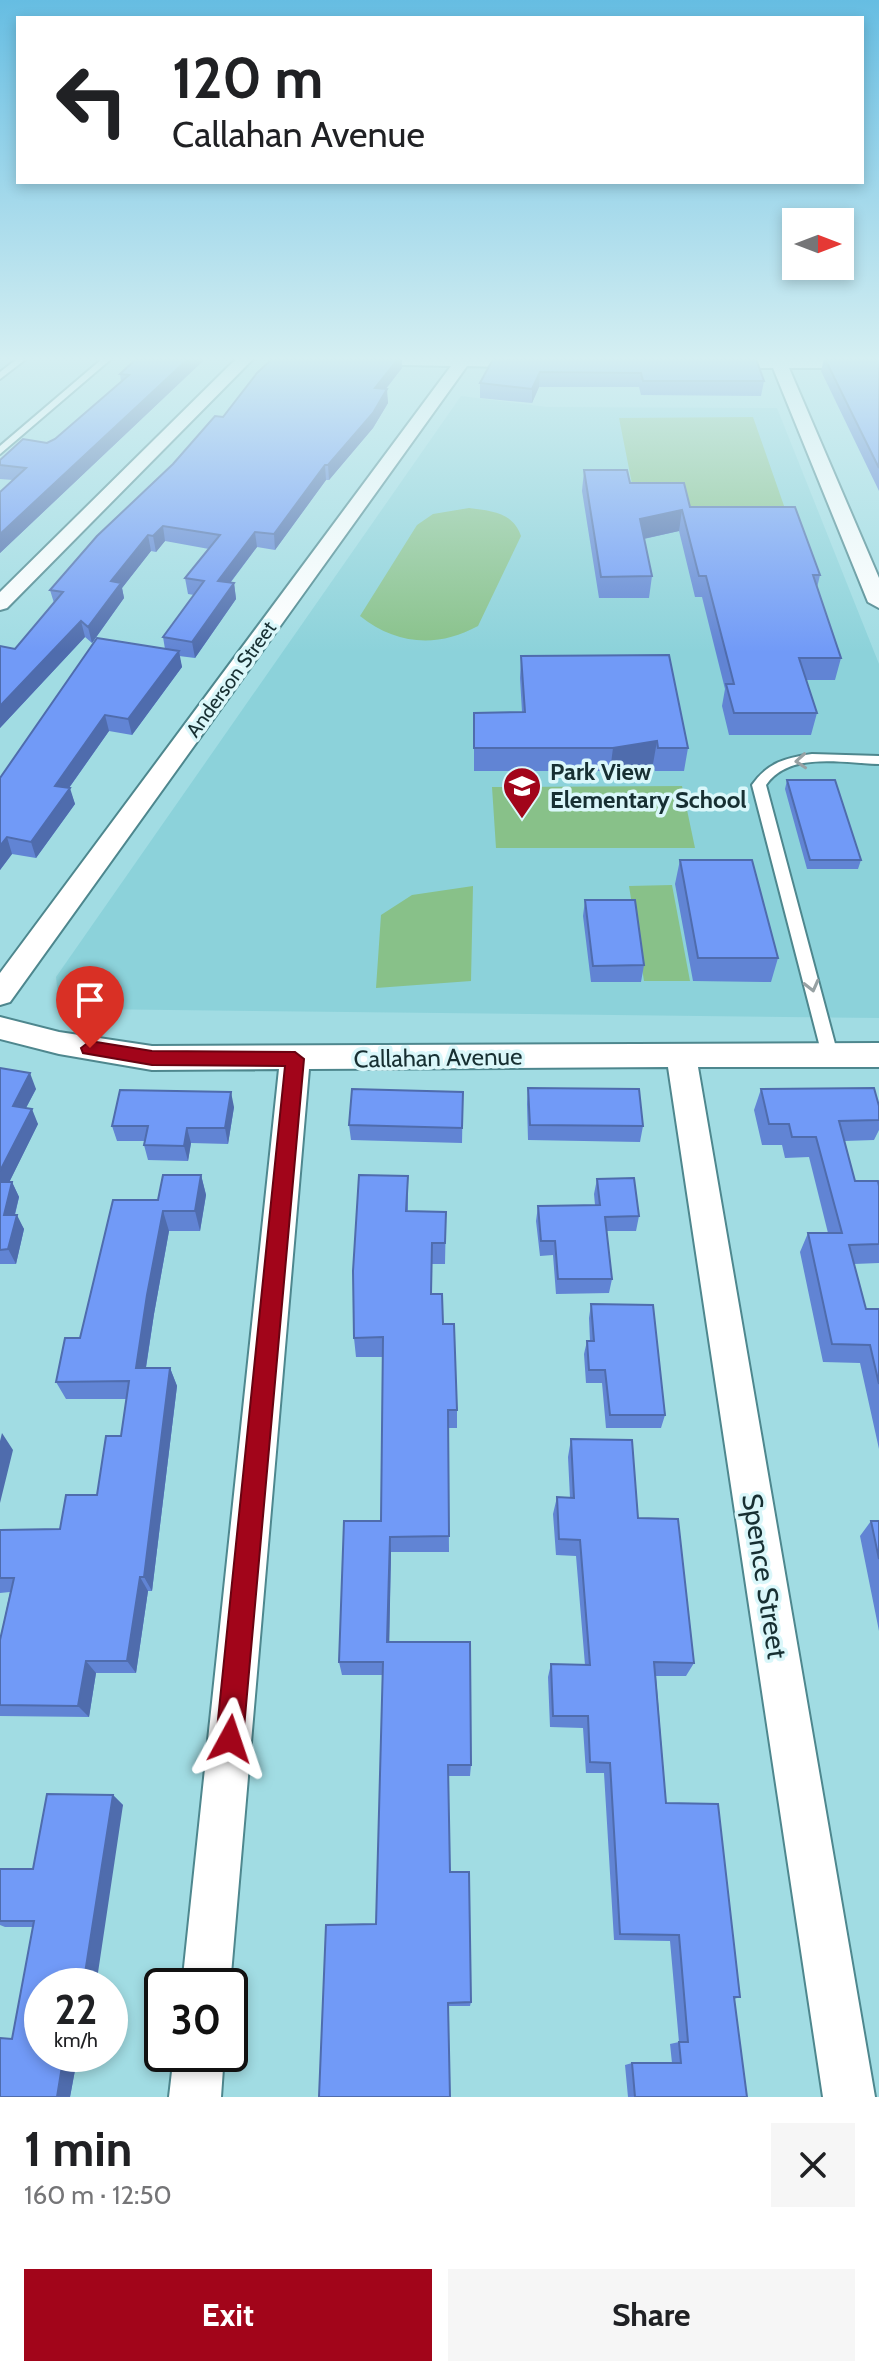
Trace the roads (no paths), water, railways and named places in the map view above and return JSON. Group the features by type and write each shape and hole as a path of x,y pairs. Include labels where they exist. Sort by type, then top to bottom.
{"street":[{"path":"0,604 147,457"},
{"name":"Anderson Street","path":"0,994 392,457"},
{"path":"818,457 879,602"},
{"name":"Callahan Avenue","path":"0,1028 59,1043 152,1058 879,1055"},
{"name":"Spence Street","path":"681,1055 849,2097"},
{"path":"208,1968 295,1059"},
{"path":"195,2097 197,2072"}],"lane":[{"path":"830,1055 760,799 759,785 773,767 791,761 879,760"}],"place":[{"name":"Park View Elementary School","path":"522,820"}]}
